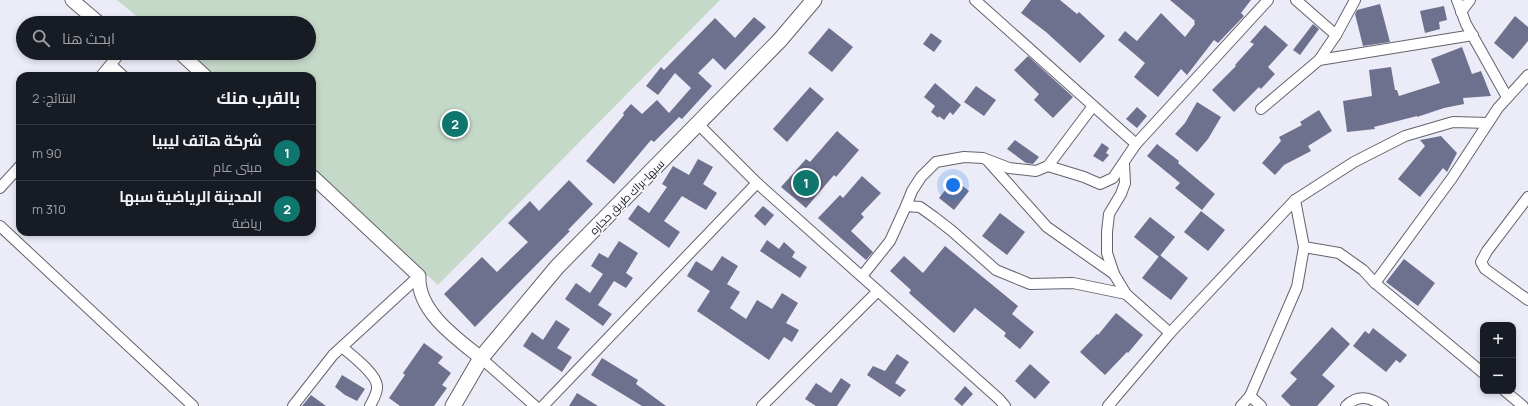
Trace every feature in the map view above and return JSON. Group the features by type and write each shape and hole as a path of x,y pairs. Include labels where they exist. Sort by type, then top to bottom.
{"main road":[{"name":"سبها-براك طريق حجاره","path":"453,406 481,358 557,267 780,40 814,0"}],"street":[{"path":"72,0 91,16"},
{"path":"975,0 1136,144"},
{"path":"1048,166 1084,177 1100,184 1113,178 1124,164 1128,155 1136,144 1268,0"},
{"path":"1296,0 1336,35"},
{"path":"1260,109 1319,60 1336,35 1355,0"},
{"path":"1457,0 1466,24 1507,97"},
{"path":"1461,12 1470,0"},
{"path":"1319,60 1473,35"},
{"path":"105,72 115,60"},
{"path":"188,60 201,72"},
{"path":"111,65 119,72"},
{"path":"1375,283 1452,178 1507,97 1528,75"},
{"path":"862,276 890,241 912,191 921,177 936,162 964,157 986,158 1009,168 1036,171 1048,166 1093,106"},
{"path":"1108,406 1170,333 1295,200 1354,162 1404,136 1453,122 1488,123"},
{"path":"698,124 757,183 862,276 999,404"},
{"path":"986,158 1047,227 1114,274"},
{"path":"1124,164 1125,183 1121,194 1109,214 1107,224 1107,253 1114,274 1126,294 1170,333"},
{"path":"0,188 16,170"},
{"path":"316,180 419,276 421,296 435,317 444,327 535,406"},
{"path":"543,406 757,183"},
{"path":"1528,197 1487,251 1481,262 1485,269 1528,300"},
{"path":"1240,406 1250,396 1297,287 1304,247 1295,200"},
{"path":"906,206 920,207 952,231 996,270 1014,278 1030,284 1073,283 1126,294"},
{"path":"0,226 193,406"},
{"path":"1304,247 1339,253 1363,270 1375,283 1480,370"},
{"path":"293,406 342,346 419,276"},
{"path":"762,406 878,291"},
{"path":"342,346 370,373 377,384 377,391 370,406"},
{"path":"1509,394 1523,406"},
{"path":"1250,396 1260,406"},
{"path":"1346,406 1354,400 1365,397 1382,406"}],"green space":[{"path":"117,0 720,0 438,285 316,175 316,72 202,72 189,60 316,60 316,16 136,16"}],"building":[{"path":"1031,0 1060,0 1077,14 1079,12 1105,36 1080,63 1046,32 1021,13"},
{"path":"1170,0 1251,0 1241,13 1244,16 1218,43 1214,40 1187,75 1181,69 1158,97 1134,77 1145,63 1118,40 1125,31 1137,41 1161,13 1185,37 1195,24 1195,21"},
{"path":"1380,4 1390,42 1363,46 1355,14 1357,10"},
{"path":"1444,6 1447,20 1439,22 1440,29 1425,33 1420,11"},
{"path":"1515,16 1528,27 1528,41 1513,59 1494,43"},
{"path":"754,17 766,27 725,70 713,58 698,73 712,86 682,119 679,117 654,142 651,140 614,184 586,161 624,115 623,113 631,104 642,114 657,100 669,113 691,88 675,73 658,95 646,86 661,67 664,70 715,18 735,38"},
{"path":"1313,24 1319,29 1300,55 1293,50"},
{"path":"1265,25 1288,45 1268,67 1275,74 1261,89 1259,87 1234,112 1212,90 1236,66 1235,65 1254,44 1250,42"},
{"path":"829,28 853,47 832,72 808,53"},
{"path":"931,33 942,41 934,52 923,44"},
{"path":"1462,47 1472,74 1481,71 1491,96 1463,98 1464,104 1374,127 1375,129 1347,132 1343,101 1372,96 1369,70 1391,67 1395,90 1397,90 1399,96 1440,83 1431,59"},
{"path":"1028,56 1073,97 1053,118 1034,100 1039,94 1014,70"},
{"path":"935,83 961,105 953,115 950,112 944,120 939,116 938,118 931,112 935,106 924,97"},
{"path":"976,86 996,100 984,116 964,102"},
{"path":"810,87 824,99 787,142 773,129"},
{"path":"1197,102 1221,117 1208,139 1197,152 1175,134 1185,123"},
{"path":"1137,107 1147,116 1137,128 1126,119"},
{"path":"1319,110 1332,131 1308,146 1311,151 1284,165 1275,175 1262,163 1281,141 1279,137 1302,125 1300,122"},
{"path":"837,131 859,150 836,177 834,175 806,208 781,187 806,159 810,162"},
{"path":"1441,136 1457,153 1447,172 1443,168 1420,197 1398,179 1425,146 1420,140"},
{"path":"1015,140 1039,157 1033,164 1026,163 1007,149"},
{"path":"1102,143 1109,148 1106,153 1109,155 1103,162 1093,156"},
{"path":"1157,144 1179,161 1178,163 1215,194 1202,210 1175,188 1180,183 1147,156"},
{"path":"698,159 713,167 703,184 717,193 706,210 682,196 664,221 680,232 669,248 628,219 638,205 649,213 667,187 662,184 673,166 689,175"},
{"path":"862,176 881,193 861,214 864,217 851,231 873,252 866,260 818,218 840,195 843,198"},
{"path":"954,179 969,191 954,210 939,198"},
{"path":"569,180 593,204 568,230 570,231 475,327 444,294 482,257 497,272 528,242 508,223 530,201 539,211"},
{"path":"763,206 774,215 765,226 754,216"},
{"path":"1201,211 1225,230 1208,251 1184,232"},
{"path":"1000,213 1025,232 1007,255 982,236"},
{"path":"1150,217 1175,237 1159,257 1134,237"},
{"path":"767,240 779,249 784,242 795,252 792,257 807,267 800,278 760,251"},
{"path":"619,241 638,253 626,273 633,278 626,288 614,281 598,305 612,314 603,326 565,299 576,283 590,293 603,274 591,266 599,253 608,258"},
{"path":"945,246 1018,306 1012,314 1034,332 1020,349 1004,336 1006,333 975,308 954,333 909,293 911,290 890,271 904,256 923,273"},
{"path":"1160,255 1188,278 1171,300 1142,278"},
{"path":"722,256 738,266 727,284 740,292 730,308 746,319 757,300 772,309 782,293 798,303 786,323 799,330 792,342 784,337 769,360 697,311 710,291 687,276 696,261 712,271"},
{"path":"1404,259 1435,283 1418,306 1386,282"},
{"path":"1116,313 1143,335 1128,353 1127,352 1105,375 1080,352 1097,334 1098,335"},
{"path":"556,320 570,329 557,348 572,357 562,372 523,346 532,332 543,340"},
{"path":"1332,327 1350,344 1322,375 1335,386 1317,406 1291,406 1281,396 1297,379 1290,373"},
{"path":"1373,328 1407,355 1400,363 1396,360 1386,372 1353,346 1365,331 1369,334"},
{"path":"424,343 443,357 438,363 451,373 442,385 447,388 434,406 400,406 389,398 405,375 403,373"},
{"path":"897,354 909,362 895,383 906,390 900,397 867,375 873,366 885,371"},
{"path":"602,358 638,380 636,384 666,406 642,406 591,375"},
{"path":"1030,364 1050,382 1035,399 1015,381"},
{"path":"342,375 365,389 357,401 345,395 335,387"},
{"path":"841,378 851,385 837,406 816,406 805,399 816,383 831,393"},
{"path":"965,386 973,394 962,406 954,399"},
{"path":"577,393 598,406 569,406"},
{"path":"311,395 326,406 302,406"}],"place":[{"name":"المدينة الرياضية سبها","path":"455,124"},
{"name":"شركة هاتف ليبيا","path":"806,183"}]}
